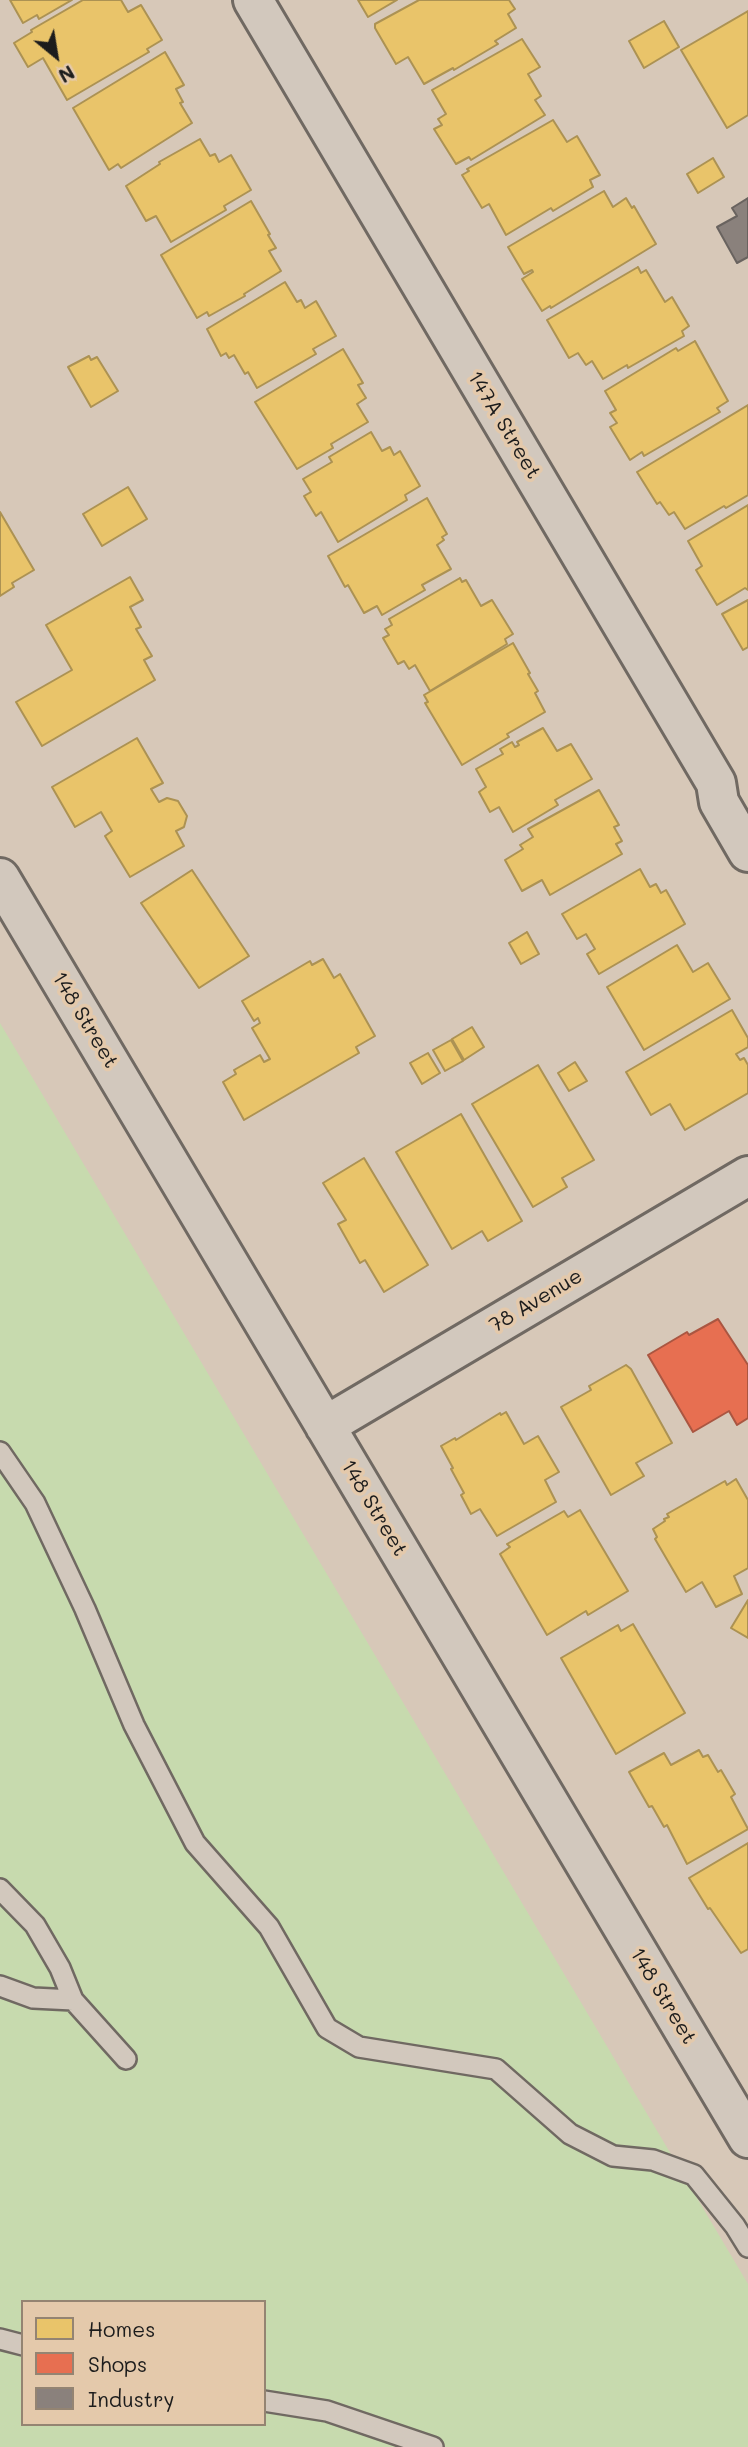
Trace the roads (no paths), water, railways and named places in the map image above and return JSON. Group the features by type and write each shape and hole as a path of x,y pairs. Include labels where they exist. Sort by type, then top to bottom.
{"street":[{"name":"147A Street","path":"253,0 716,783 719,802 748,852"},
{"name":"148 Street","path":"0,878 748,2138"},
{"name":"78 Avenue","path":"325,1426 748,1176"}],"lane":[{"path":"0,1452 35,1503 85,1609 134,1725 195,1843 269,1927 327,2028 359,2047 496,2069 570,2134 613,2156 653,2160 694,2175 735,2226 748,2248"},
{"path":"0,1889 35,1925 60,1968 73,2000 126,2059"},
{"path":"0,1986 33,1998 73,2000"},
{"path":"0,2339 21,2344"},
{"path":"266,2401 327,2411 433,2447"}]}
